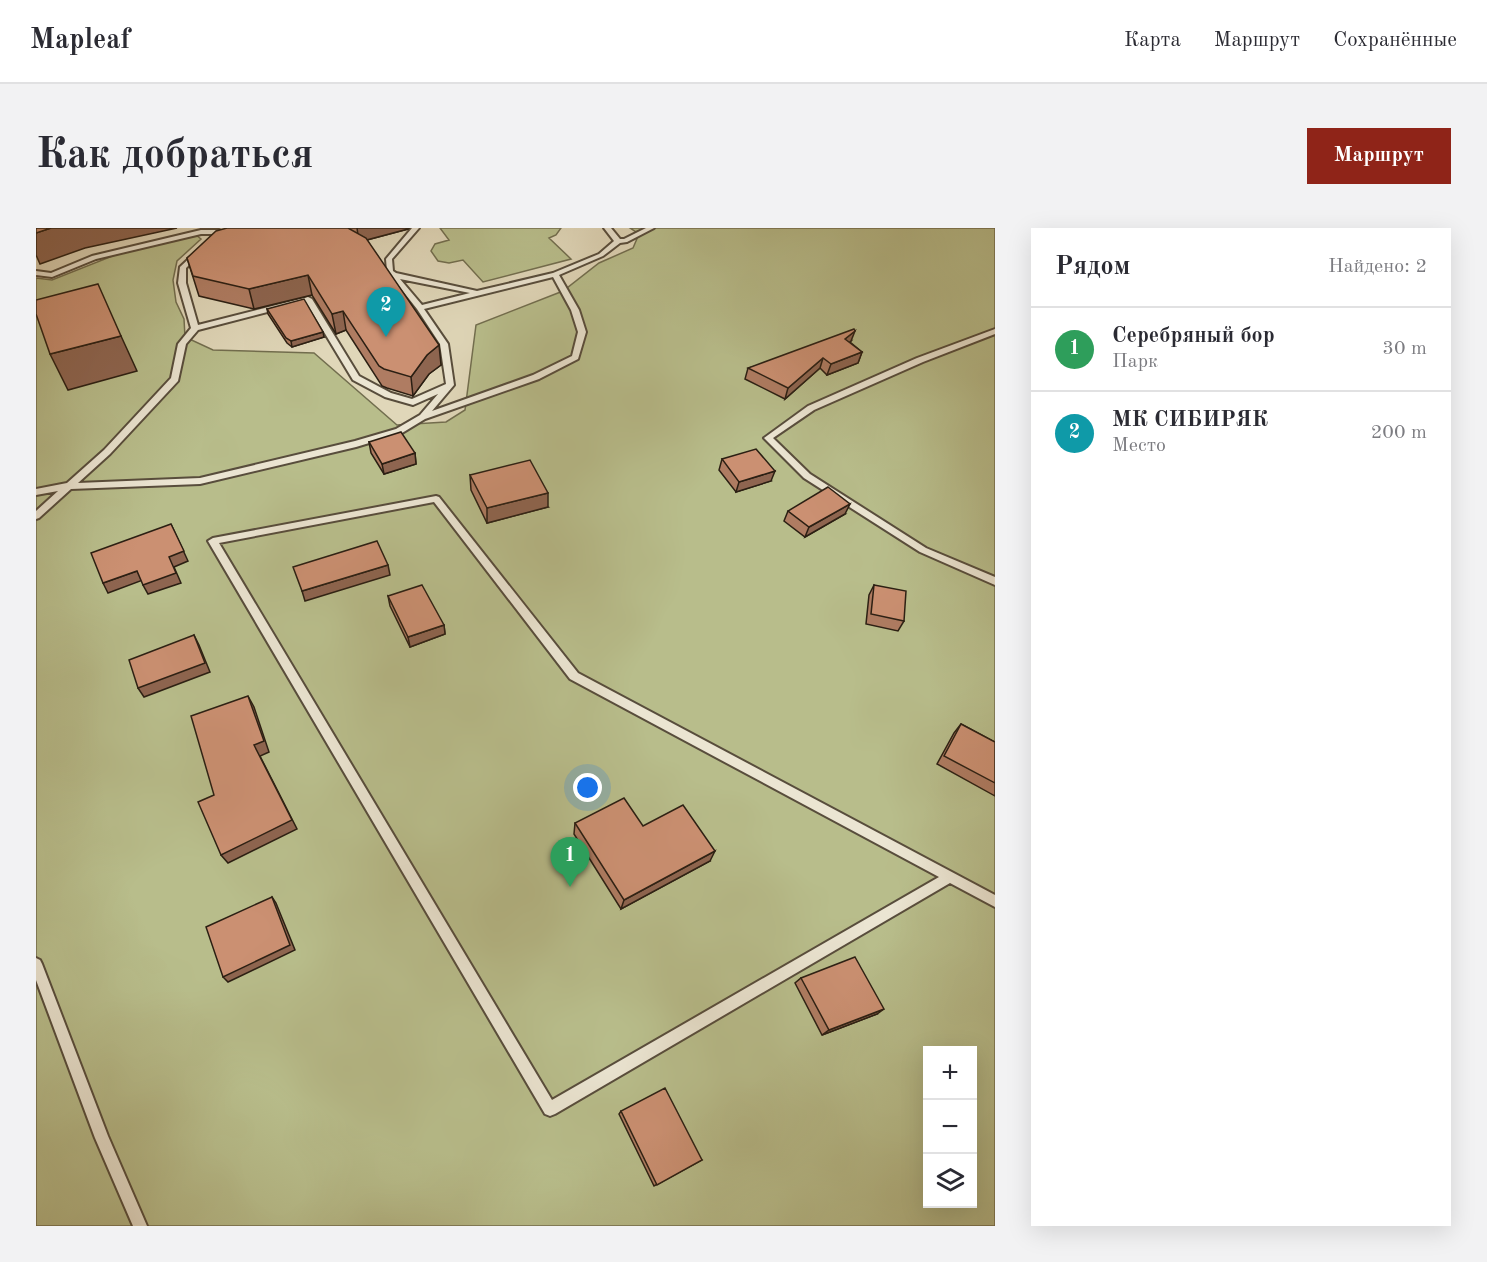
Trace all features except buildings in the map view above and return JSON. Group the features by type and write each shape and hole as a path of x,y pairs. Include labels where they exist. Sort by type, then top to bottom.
{"lane":[{"path":"416,228 389,260 390,271 420,308 444,344 450,385 422,417"},
{"path":"607,228 618,241"},
{"path":"420,308 555,273 602,255 618,241 625,241 651,228"},
{"path":"212,239 221,230"},
{"path":"36,273 52,275 105,255 201,232 221,230"},
{"path":"195,328 182,283 183,267 204,246"},
{"path":"380,257 389,260"},
{"path":"36,492 69,486 200,481 378,438 399,431 422,417 536,377 575,357 582,332 575,310 555,273"},
{"path":"393,275 477,293"},
{"path":"36,516 107,452 175,379 182,344 195,328 308,299 356,378 388,395 413,402 450,385"},
{"path":"995,331 920,360 811,408 768,438 807,476 914,544 995,581"},
{"path":"948,878 550,1109 213,541 436,499 574,676 995,902"},
{"path":"36,964 102,1138 140,1226"}],"green space":[{"path":"440,228 561,228 556,235 549,238 571,259 483,282 463,260 449,263 438,261 431,251 435,244 449,240"},
{"path":"630,228 995,228 995,1226 36,1226 36,278 52,280 120,253 196,235 201,239 177,261 173,280 176,302 184,319 185,337 213,350 314,353 397,425 446,422 465,410 476,325 563,291 599,263 633,248 639,234"}],"place":[{"name":"МК СИБИРЯК","path":"386,337"},
{"name":"Серебряный бор","path":"570,887"}]}
